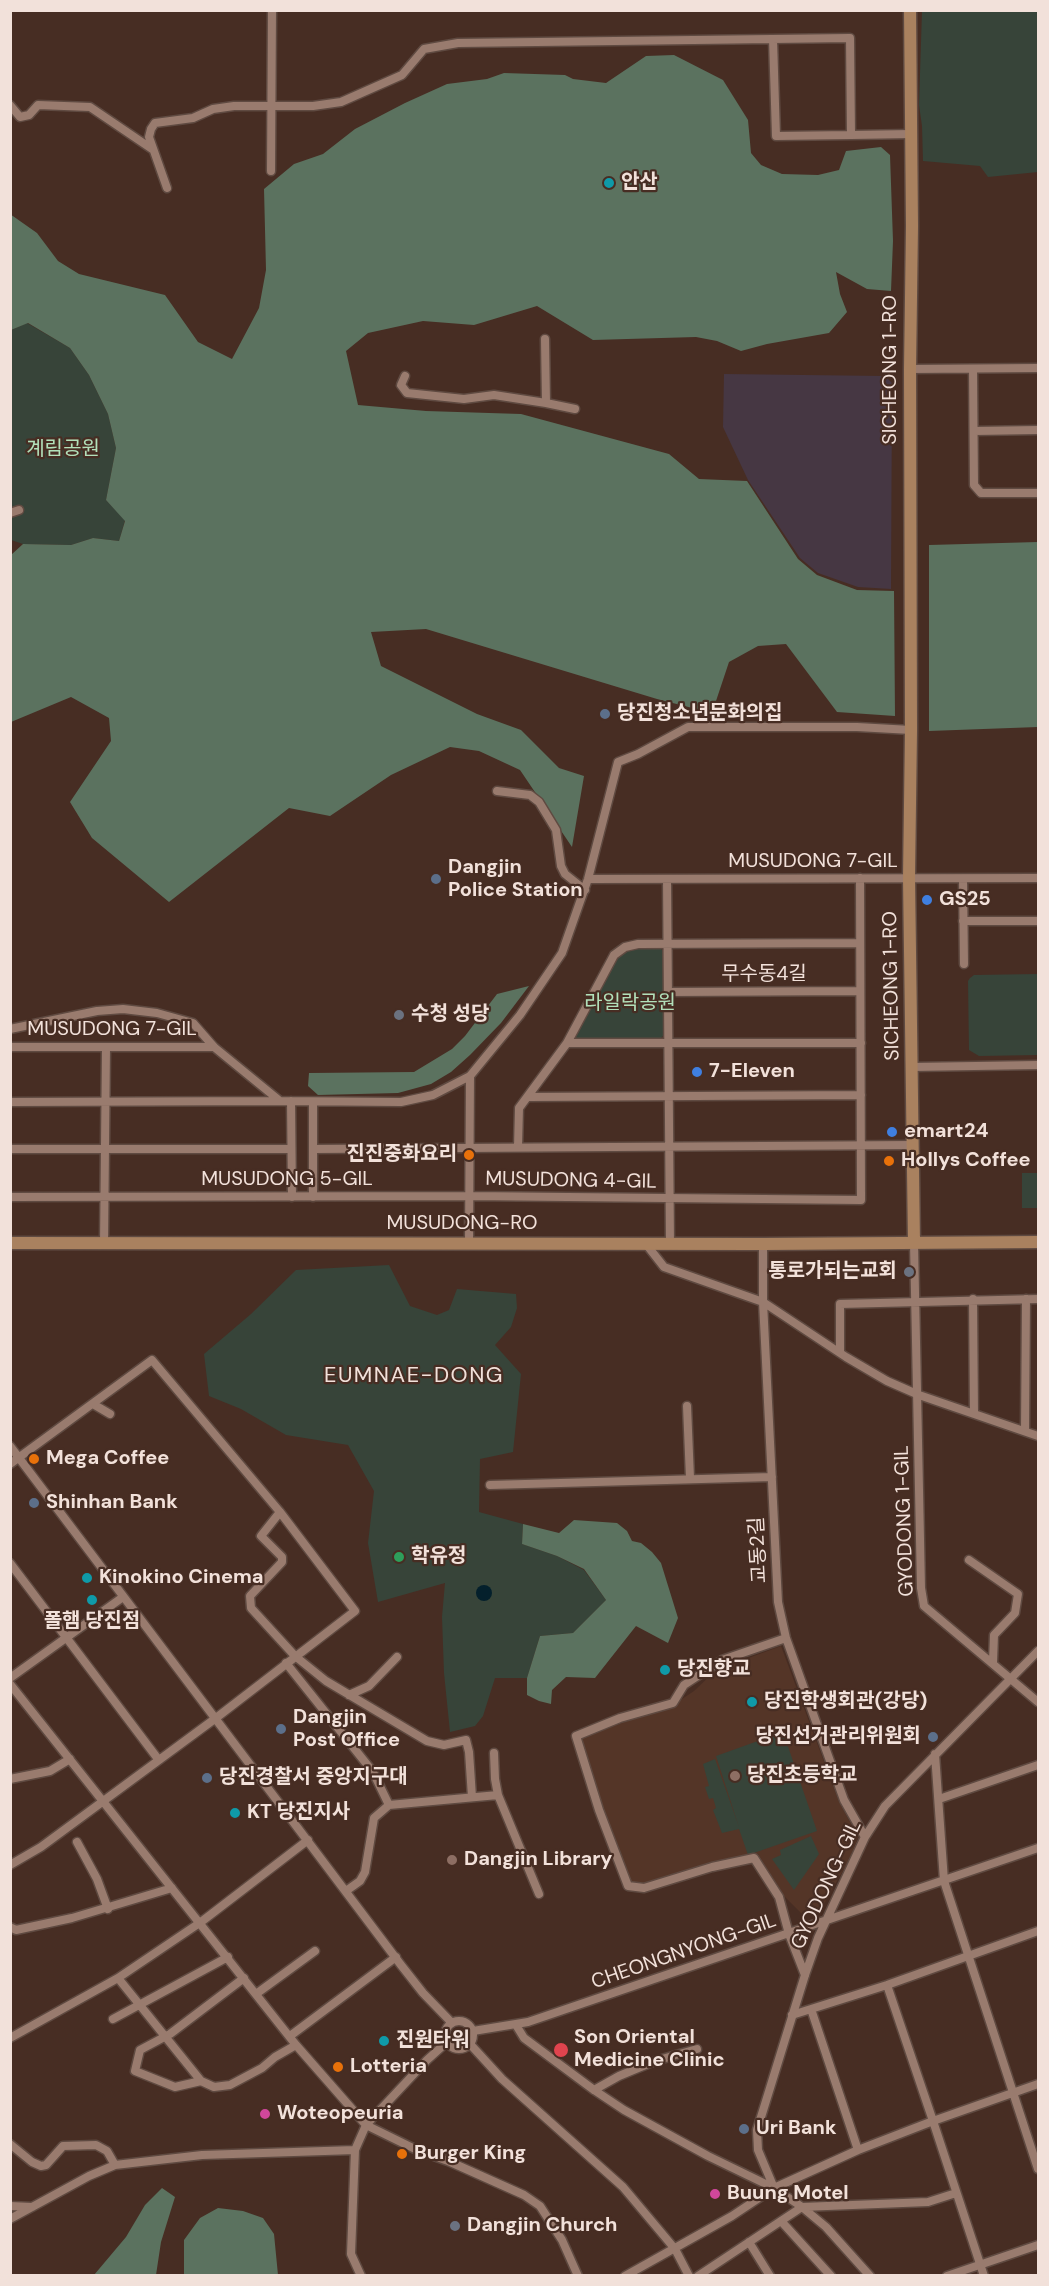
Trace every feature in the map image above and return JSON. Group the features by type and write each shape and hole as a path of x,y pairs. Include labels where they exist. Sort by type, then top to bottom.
{"street":[{"path":"271,171 272,10"},
{"name":"SICHEONG 1-RO","path":"910,10 911,729 909,878 914,1243"},
{"path":"167,188 148,137 156,123 193,118 213,109 234,106 313,106 341,102 402,75 424,48 458,43 850,38 850,135"},
{"path":"773,39 776,136 911,134"},
{"path":"10,105 20,117 29,115 38,105 90,107 152,148"},
{"path":"545,339 546,403"},
{"path":"910,369 1038,368"},
{"path":"973,369 974,485 981,493 1038,493"},
{"path":"405,376 401,385 407,393 464,399 494,395 575,409"},
{"path":"974,431 1038,430"},
{"path":"10,1102 401,1102 433,1095 470,1076 520,1016 562,953 585,890 618,762 688,727 911,729"},
{"path":"497,791 530,795 539,802 556,830 561,866 565,874 585,890"},
{"name":"MUSUDONG 4-GIL","path":"470,1196 861,1200 860,878"},
{"name":"MUSUDONG 7-GIL","path":"588,879 1038,878"},
{"name":"MUSUDONG 4-GIL","path":"667,879 670,1244"},
{"path":"963,879 963,964"},
{"path":"963,921 1038,921"},
{"name":"MUSUDONG 4-GIL","path":"518,1147 519,1108 567,1043 614,955 630,945 860,943"},
{"name":"무수동4길","path":"668,992 860,991"},
{"name":"MUSUDONG 7-GIL","path":"10,1029 97,1011 123,1009 157,1013 193,1023 214,1047 280,1101"},
{"path":"567,1043 861,1043"},
{"name":"MUSUDONG 7-GIL","path":"10,1047 214,1047"},
{"path":"104,1244 106,1048"},
{"path":"912,1066 1038,1065"},
{"path":"469,1243 470,1076"},
{"path":"529,1097 861,1095"},
{"path":"291,1101 292,1197"},
{"path":"313,1102 313,1197"},
{"path":"861,1145 913,1145"},
{"name":"MUSUDONG 4-GIL","path":"470,1147 670,1148 861,1145"},
{"name":"MUSUDONG 5-GIL","path":"313,1149 470,1147"},
{"path":"10,1149 291,1149"},
{"name":"MUSUDONG 5-GIL","path":"10,1197 470,1196"},
{"name":"MUSUDONG-RO","path":"10,1243 1038,1242"},
{"path":"914,1243 918,1395"},
{"path":"646,1244 664,1267 763,1302 887,1381 918,1395 1038,1436"},
{"name":"교동2길","path":"763,1244 763,1302 778,1602 786,1638 844,1800 865,1837"},
{"path":"973,1299 974,1413"},
{"path":"1025,1431 1026,1299"},
{"path":"840,1352 840,1304 1038,1299"},
{"path":"10,1464 152,1360 280,1512 355,1611 216,1718 101,1800 41,1847 10,1864"},
{"path":"1027,1362 1038,1362"},
{"name":"GYODONG 1-GIL","path":"918,1395 921,1577 924,1606 1038,1702"},
{"path":"93,1404 110,1414"},
{"path":"687,1406 690,1478"},
{"path":"10,1446 423,1993 452,2023"},
{"path":"490,1485 772,1476"},
{"path":"280,1512 261,1536 282,1557 282,1563 250,1596 251,1608 295,1656 326,1681 427,1741 444,1745 466,1740 472,1797"},
{"path":"969,1560 1018,1594 1015,1613 994,1635 993,1662"},
{"path":"10,1563 159,1759"},
{"path":"10,1678 123,1597"},
{"path":"786,1638 722,1660 684,1685 673,1703 620,1718 576,1736 599,1810 628,1886 644,1888 754,1857 779,1897 804,1975"},
{"name":"GYODONG-GIL","path":"774,2188 758,2150 757,2130 804,1975 865,1837 885,1806 1038,1651"},
{"path":"350,1695 369,1686 397,1657"},
{"path":"286,1663 373,1772 389,1805"},
{"path":"10,1684 296,2044 366,2125 417,2150 508,2187 532,2200 540,2206 562,2240 578,2276"},
{"path":"494,1752 498,1795 539,1894"},
{"path":"934,1754 944,1881 1038,2169"},
{"path":"10,1779 50,1771 70,1759"},
{"path":"939,1799 1038,1765"},
{"path":"346,1891 360,1881 365,1872 374,1818 389,1805 498,1795"},
{"path":"10,2038 118,1978 201,1922 308,1840"},
{"path":"77,1842 97,1880 108,1909"},
{"name":"CHEONGNYONG-GIL","path":"473,2031 516,2025 1038,1848"},
{"path":"10,1927 16,1930 108,1909 172,1888"},
{"path":"792,2015 887,1985 1038,1931"},
{"path":"256,1994 315,1951"},
{"path":"113,2019 228,1957"},
{"path":"290,2036 396,1957"},
{"path":"118,1978 201,2081 214,2087 230,2085 262,2068 296,2044"},
{"path":"201,2081 175,2087 135,2071 140,2050 166,2036 244,1978"},
{"path":"887,1985 984,2276"},
{"path":"812,2009 858,2150"},
{"path":"447,2042 446,2029 452,2023 465,2021 473,2031 470,2044"},
{"path":"516,2025 524,2038 624,2110 708,2156 774,2188 802,2207 826,2227 870,2276"},
{"path":"447,2042 459,2049 470,2044"},
{"path":"361,2276 351,2254 355,2150 366,2125 447,2042"},
{"path":"470,2044 502,2079 623,2187 675,2249 689,2276"},
{"path":"594,2090 619,2076 655,2061 697,2049"},
{"path":"625,2276 675,2249 774,2188 858,2150 1038,2084"},
{"path":"10,2144 32,2162 41,2166 46,2165 63,2146 96,2145 107,2151 115,2165"},
{"path":"10,2219 89,2176 115,2165 202,2155 355,2150"},
{"path":"699,2276 802,2207 928,2202 956,2193"},
{"path":"10,2206 32,2206"},
{"path":"781,2221 831,2276"},
{"path":"749,2242 770,2276"},
{"path":"947,2276 1038,2245"}],"shaded area":[{"path":"724,374 885,376 892,383 891,589 858,587 818,573 800,558 748,480 723,427"},
{"path":"781,1646 839,1802 858,1837 849,1860 820,1911 804,1916 784,1896 758,1854 737,1857 643,1885 632,1883 604,1813 580,1738 673,1705 694,1691 716,1670"}],"green space":[{"path":"922,11 1038,11 1038,172 988,177 980,166 923,161 919,105"},
{"path":"674,55 723,80 748,120 751,153 761,165 782,174 818,175 839,170 846,151 881,147 890,155 893,241 891,291 867,289 836,272 840,294 847,312 829,333 741,351 717,341 696,337 593,340 537,306 474,325 423,321 368,333 346,351 358,405 426,411 521,414 669,454 699,479 747,481 798,559 817,575 857,590 894,591 895,716 837,712 786,644 758,646 729,662 712,713 657,699 426,629 371,632 381,666 477,714 521,730 559,768 584,776 572,847 520,770 479,751 450,747 391,775 330,816 289,808 169,902 92,838 70,802 111,741 109,718 71,697 11,722 11,555 23,544 71,545 93,538 119,541 125,521 106,500 116,448 108,414 89,375 70,348 28,323 11,330 10,214 37,233 58,261 79,274 165,295 198,342 232,359 259,308 266,270 264,189 294,164 323,154 355,129 447,84 487,79 504,73 565,75 573,79 606,83 646,56"},
{"name":"계림공원","path":"27,323 70,348 89,375 108,414 116,448 106,500 125,520 119,541 93,538 71,545 23,544 11,540 11,330"},
{"path":"1038,542 1038,727 929,731 929,545"},
{"name":"라일락공원","path":"632,946 660,948 663,951 664,1035 660,1039 573,1039 615,956"},
{"path":"1038,974 1038,1055 979,1056 969,1050 968,981 970,978 974,975"},
{"path":"529,986 501,1023 470,1055 451,1072 431,1084 398,1093 318,1095 308,1086 309,1073 414,1072 452,1049 465,1036 497,994"},
{"path":"1022,1173 1038,1173 1038,1208 1022,1208"},
{"path":"389,1265 410,1306 437,1315 449,1310 457,1289 516,1294 517,1308 511,1327 495,1345 521,1374 513,1452 480,1459 479,1512 523,1524 522,1544 557,1556 584,1570 606,1600 573,1633 540,1636 527,1678 495,1678 483,1716 475,1726 450,1732 444,1673 442,1617 445,1583 378,1602 368,1543 374,1491 348,1445 286,1435 241,1409 209,1396 204,1354 251,1314 296,1270"},
{"path":"574,1520 617,1523 627,1531 632,1541 641,1543 652,1552 661,1563 678,1618 668,1643 636,1626 595,1678 566,1677 552,1690 551,1704 527,1695 527,1678 540,1636 573,1633 606,1600 584,1569 557,1556 522,1544 523,1524 559,1533"},
{"path":"783,1732 817,1831 748,1855 739,1829 722,1833 713,1810 716,1808 713,1798 709,1799 705,1787 709,1786 703,1764 715,1759 739,1827 716,1756"},
{"path":"811,1836 819,1854 794,1890 772,1859 781,1855 780,1850"},
{"path":"162,2188 175,2197 161,2242 156,2275 94,2275 126,2237 145,2205"},
{"path":"218,2208 243,2211 263,2218 274,2234 278,2275 184,2275 184,2240 200,2218"}],"water":[{"path":"484,1585 490,1587 492,1593 490,1599 484,1601 478,1599 476,1593 478,1587"}],"place":[{"name":"안산","path":"609,183"},
{"name":"당진청소년문화의집","path":"605,714"},
{"name":"Dangjin Police Station","path":"436,879"},
{"name":"GS25","path":"927,900"},
{"name":"수청 성당","path":"399,1015"},
{"name":"7-Eleven","path":"697,1072"},
{"name":"emart24","path":"892,1132"},
{"name":"진진중화요리","path":"469,1155"},
{"name":"Hollys Coffee","path":"889,1161"},
{"name":"통로가되는교회","path":"909,1272"},
{"name":"Mega Coffee","path":"34,1459"},
{"name":"Shinhan Bank","path":"34,1503"},
{"name":"학유정","path":"399,1557"},
{"name":"Kinokino Cinema","path":"87,1578"},
{"name":"폴햄 당진점","path":"92,1600"},
{"name":"당진향교","path":"665,1670"},
{"name":"당진학생회관(강당)","path":"752,1702"},
{"name":"Dangjin Post Office","path":"281,1729"},
{"name":"당진선거관리위원회","path":"933,1737"},
{"name":"당진초등학교","path":"735,1776"},
{"name":"당진경찰서 중앙지구대","path":"207,1778"},
{"name":"KT 당진지사","path":"235,1813"},
{"name":"Dangjin Library","path":"452,1860"},
{"name":"진원타워","path":"384,2041"},
{"name":"Son Oriental Medicine Clinic","path":"561,2050"},
{"name":"Lotteria","path":"338,2067"},
{"name":"Woteopeuria","path":"265,2114"},
{"name":"Uri Bank","path":"744,2129"},
{"name":"Burger King","path":"402,2154"},
{"name":"Buung Motel","path":"715,2194"},
{"name":"Dangjin Church","path":"455,2226"}],"district":[{"name":"EUMNAE-DONG","path":"414,1376"}]}
